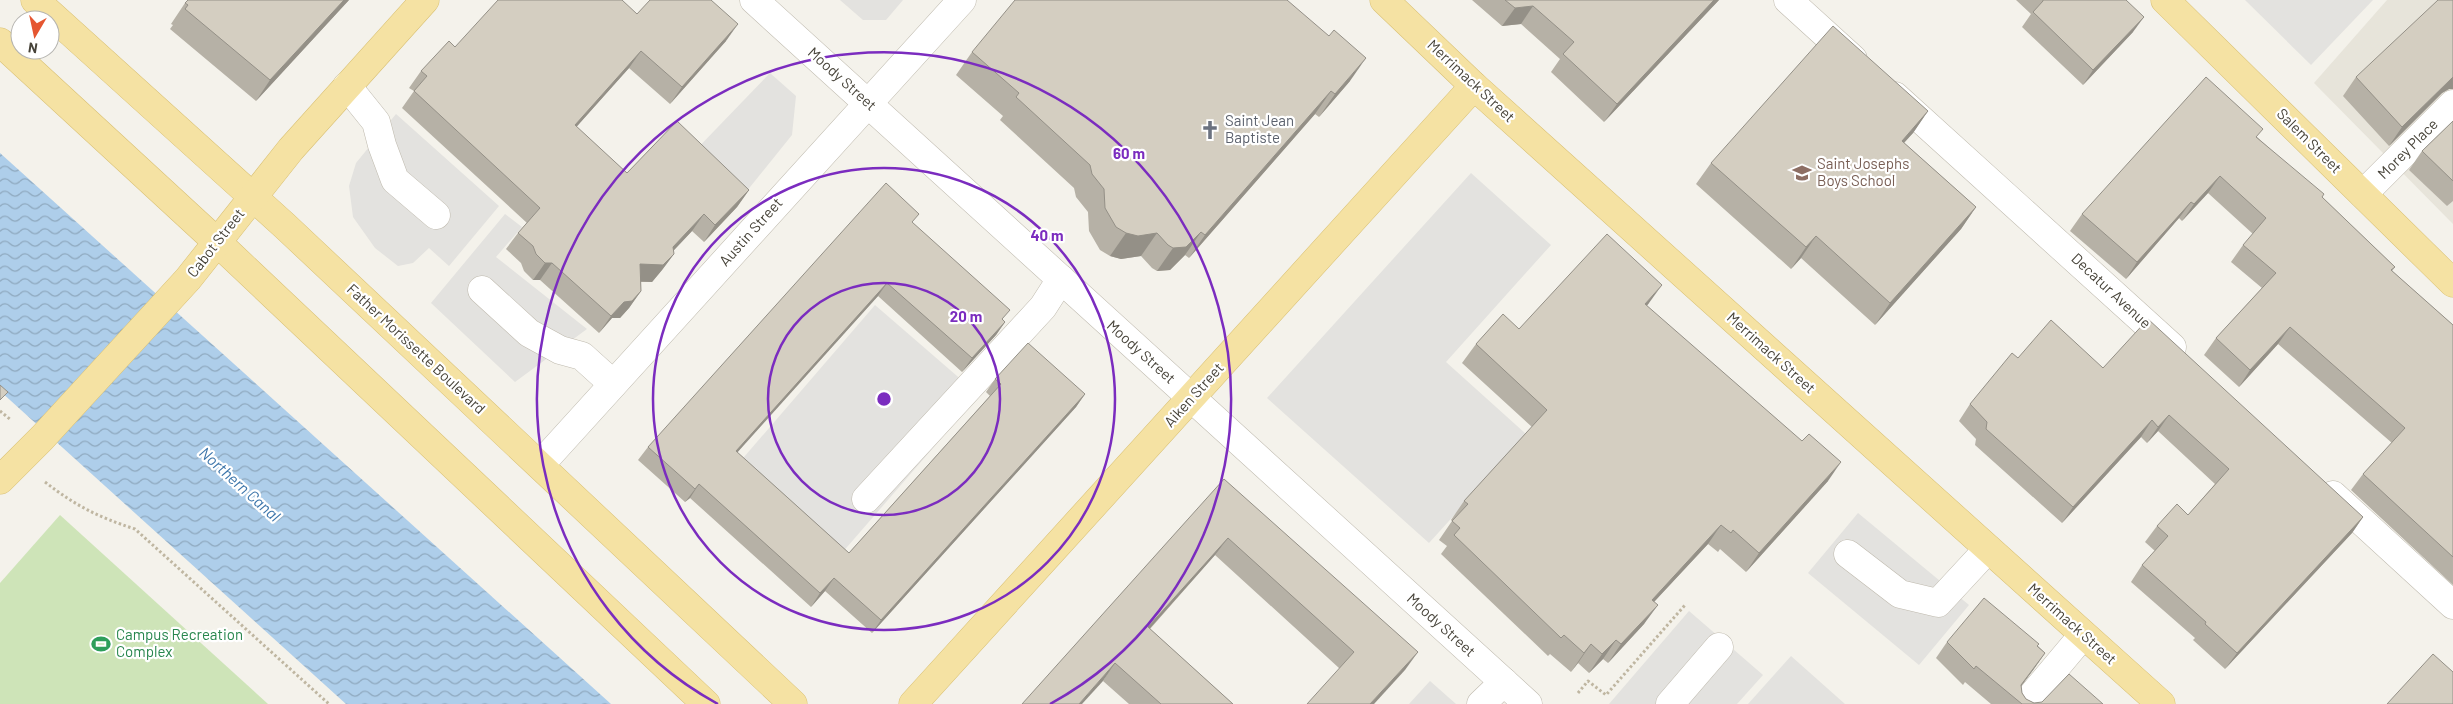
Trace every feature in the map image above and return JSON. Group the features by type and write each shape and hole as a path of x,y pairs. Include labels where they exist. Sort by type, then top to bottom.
{"main road":[{"name":"Father Morissette Boulevard","path":"35,0 253,197 793,704"},
{"name":"Cabot Street","path":"0,480 42,438 180,288 291,149 425,0"},
{"name":"Salem Street","path":"2165,0 2453,283"},
{"name":"Merrimack Street","path":"1393,3 1474,86 2161,704"},
{"path":"0,42 217,242 706,704"},
{"name":"Aiken Street","path":"912,704 1474,86"}],"street":[{"name":"Moody Street","path":"754,0 1528,704"},
{"name":"Austin Street","path":"540,465 962,0"},
{"name":"Decatur Avenue","path":"1788,0 2192,365"},
{"path":"347,86 376,122 395,180 436,215"},
{"name":"Morey Place","path":"2363,194 2453,104"},
{"path":"866,499 1043,306 1061,279"},
{"path":"482,290 529,333 560,350 582,356 613,384"},
{"path":"2315,478 2453,605"},
{"path":"1848,554 1900,594 1938,603 1988,549"},
{"path":"2025,704 2083,634"},
{"path":"1670,704 1719,647"},
{"path":"1481,704 1504,682"}],"path":[{"path":"0,411 13,422"},
{"path":"42,480 67,499 101,518 136,529 329,704"},
{"path":"1578,693 1588,681 1606,695 1685,605"}],"shaded area":[{"path":"840,0 903,0 886,20 863,20"},
{"path":"2245,0 2373,0 2311,65"},
{"path":"2387,0 2453,0 2453,224 2314,83"},
{"path":"770,73 796,96 792,135 738,202 689,157"},
{"path":"396,114 499,206 449,266 429,248 413,263 398,266 375,248 353,217 349,186 356,163"},
{"path":"1471,173 1551,245 1446,362 1527,435 1429,543 1267,398"},
{"path":"505,214 522,227 496,257 587,329 515,382 431,303"},
{"path":"875,305 979,395 841,554 738,464"},
{"path":"1858,513 1969,605 1919,665 1808,573"},
{"path":"1689,611 1763,675 1737,704 1609,704"},
{"path":"1791,656 1845,704 1748,704"},
{"path":"1430,681 1456,704 1409,704"}],"green space":[{"name":"Campus Recreation Complex","path":"60,515 268,704 0,704 0,583"}],"water":[{"name":"Northern Canal","path":"0,153 611,704 346,704 0,391"}],"building":[{"path":"188,0 344,0 270,80 185,9 188,5 185,3"},
{"path":"498,0 622,0 637,14 650,0 711,0 738,24 682,87 641,51 575,125 627,173 677,121 749,190 715,225 704,214 673,247 674,254 663,265 640,264 641,291 632,301 624,302 611,316 552,263 545,263 536,254 533,246 518,233 540,208 414,91 427,76 421,71 449,41 455,47"},
{"path":"1015,0 1287,0 1329,36 1334,30 1366,58 1335,94 1331,91 1205,235 1201,232 1186,247 1173,248 1157,233 1138,236 1126,233 1116,227 1105,208 1104,189 1092,174 1090,165 1016,97 1019,93 972,52"},
{"path":"1505,0 1714,0 1617,104 1563,54 1574,42 1533,6 1515,8"},
{"path":"2043,0 2126,0 2144,17 2093,70 2033,12"},
{"path":"2438,0 2453,0 2453,77 2402,127 2356,77"},
{"name":"Saint Josephs Boys School","path":"1833,26 1928,111 1902,141 1976,207 1890,303 1816,236 1806,247 1711,163"},
{"path":"2206,77 2263,129 2256,137 2324,194 2322,197 2395,267 2391,270 2453,325 2453,557 2363,474 2405,428 2290,327 2250,370 2216,338 2276,273 2243,245 2266,218 2220,176 2194,204 2191,202 2137,262 2082,214"},
{"path":"2453,121 2453,181 2422,151"},
{"path":"886,183 919,214 912,222 1010,310 1002,319 1005,322 972,358 887,283 736,451 849,553 1001,384 995,379 1028,343 1085,394 881,620 834,578 820,593 699,484 695,489 648,447"},
{"path":"1607,234 1662,285 1645,304 1802,441 1809,434 1841,462 1759,553 1733,530 1731,533 1721,525 1652,600 1658,605 1621,644 1616,640 1602,654 1591,644 1584,653 1564,635 1561,638 1454,535 1460,528 1452,521 1468,504 1464,501 1547,410 1476,344 1503,314 1519,329"},
{"path":"2148,319 2363,517 2237,653 2205,624 2206,622 2142,565 2168,536 2157,526 2177,504 2188,515 2229,469 2169,415 2158,427 2152,420 2073,507 1986,429 1987,422 1970,404 2012,353 2018,358 2051,320 2103,368"},
{"path":"0,385 8,392 0,400"},
{"path":"1224,479 1418,652 1370,704 1307,704 1354,652 1228,538 1148,627 1233,704 1161,704 1115,663 1079,704 1022,704"},
{"path":"1984,598 2039,644 2037,646 2045,653 2021,685 2022,693 2026,699 2034,703 2042,702 2069,674 2103,704 2022,704 1976,666 1974,669 1947,642"},
{"path":"2433,654 2453,672 2453,704 2387,704"}],"place":[{"name":"Saint Jean Baptiste","path":"1210,130"},
{"name":"Saint Josephs Boys School","path":"1802,173"},
{"name":"Campus Recreation Complex","path":"101,644"}]}
